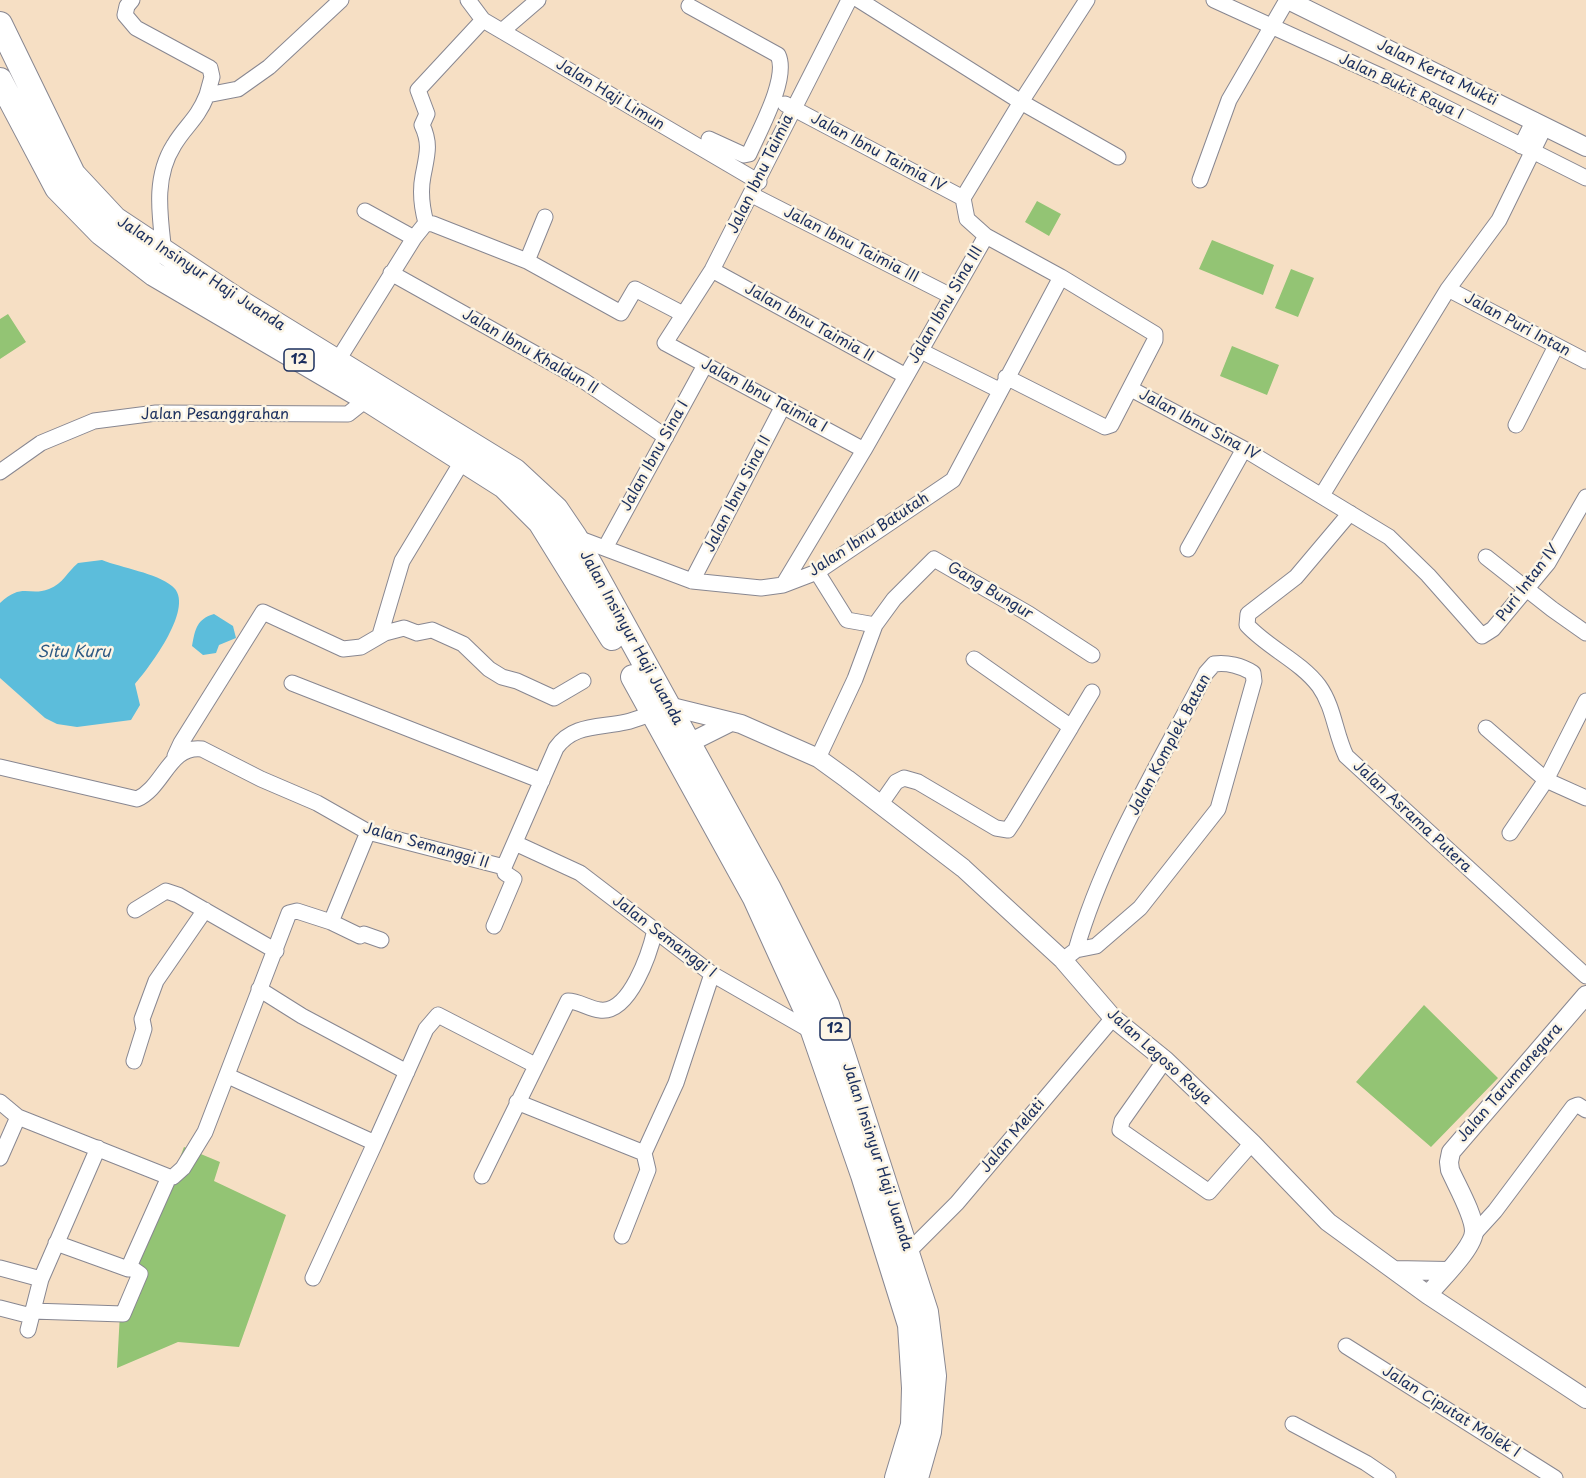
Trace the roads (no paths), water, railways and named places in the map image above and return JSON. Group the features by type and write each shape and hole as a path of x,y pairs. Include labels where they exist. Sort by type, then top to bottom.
{"highway":[{"name":"Jalan Insinyur Haji Juanda","path":"0,24 25,106 57,188 101,233 154,274 367,399 504,486 540,522 609,632 661,709 689,743 769,889 827,1005 909,1251 926,1312 934,1376 929,1432 916,1478"},
{"name":"Jalan Insinyur Haji Juanda","path":"0,80 25,106 73,174 115,219 164,253 515,471 556,509 575,537 755,898 806,1008 863,1175 910,1325 914,1388 912,1425 897,1478"}],"street":[{"path":"132,0 127,6 125,15 136,28 210,68 212,77 207,95 194,123 178,139 164,164 158,202 164,253"},
{"path":"207,95 238,89 269,67 341,0"},
{"name":"Jalan Haji Limun","path":"468,0 483,20 755,188"},
{"path":"502,31 538,0"},
{"name":"Jalan Ibnu Taimia","path":"665,343 712,270 849,0"},
{"path":"859,0 1021,102 1118,157"},
{"path":"963,198 1087,0"},
{"name":"Jalan Bukit Raya I","path":"1215,0 1407,88 1586,178"},
{"path":"1200,180 1229,100 1285,3"},
{"name":"Jalan Kerta Mukti","path":"1285,3 1586,147"},
{"path":"689,6 778,55 781,64 774,98 747,155 709,139"},
{"path":"426,223 422,206 423,177 429,152 428,137 422,125 427,114 418,90 483,20"},
{"name":"Jalan Ibnu Taimia IV","path":"774,98 963,198"},
{"path":"1322,495 1448,289 1499,220 1539,123"},
{"name":"Jalan Ibnu Taimia III","path":"755,188 951,296"},
{"name":"Jalan Ibnu Sina III","path":"783,585 864,450 986,236 967,219 963,198"},
{"path":"365,211 414,238"},
{"path":"527,261 545,217"},
{"path":"338,360 391,273 426,223"},
{"path":"426,223 527,261 621,313 635,289 683,314"},
{"name":"Jalan Ibnu Sina IV","path":"986,236 1061,277 1155,334 1153,345 1131,389 1244,448 1389,537 1428,575 1480,635 1485,636"},
{"name":"Jalan Ibnu Taimia II","path":"712,270 906,376"},
{"name":"Jalan Ibnu Khaldun II","path":"391,273 584,381 666,437"},
{"path":"1002,383 1061,277"},
{"name":"Jalan Puri Intan","path":"1448,289 1586,361"},
{"name":"Jalan Ibnu Taimia I","path":"665,343 864,450"},
{"path":"1516,425 1556,346"},
{"path":"919,350 1106,427 1112,425 1131,389"},
{"name":"Jalan Ibnu Sina I","path":"605,548 705,365"},
{"name":"Jalan Ibnu Batutah","path":"575,537 692,581 761,588 783,585 817,572 953,480 1002,383"},
{"name":"Jalan Pesanggrahan","path":"0,472 41,444 72,428 94,421 156,413 348,414 367,399"},
{"name":"Jalan Ibnu Sina II","path":"692,581 783,406"},
{"path":"1188,549 1244,448"},
{"path":"380,635 402,561 463,460"},
{"name":"Puri Intan IV","path":"1485,636 1548,563 1586,497"},
{"name":"Jalan Asrama Putera","path":"1350,513 1296,577 1248,615 1247,625 1319,686 1331,708 1346,756 1586,976"},
{"path":"1486,557 1586,633"},
{"name":"Gang Bungur","path":"818,758 855,679 875,625 894,599 935,558 1092,655"},
{"path":"817,572 847,620 875,625"},
{"path":"0,767 137,799 155,787 263,612 343,649 361,647 380,635 404,628 417,633 432,630 463,644 489,669 502,677 517,681 554,698 583,681"},
{"path":"974,659 1071,727"},
{"name":"Jalan Komplek Batan","path":"1223,663 1248,670 1253,674 1254,681 1218,809 1140,908 1096,946 1069,955 1111,859 1206,673 1214,664 1223,663"},
{"path":"292,683 542,781"},
{"path":"880,805 896,782 904,778 918,782 987,824 1008,830 1092,692"},
{"path":"1510,833 1546,780 1586,701"},
{"name":"Jalan Legoso Raya","path":"661,709 731,722 818,758 963,868 1069,955 1113,1018 1165,1060 1252,1143 1328,1222 1428,1295 1586,1398"},
{"name":"Jalan Semanggi II","path":"175,756 192,748 202,749 261,779 317,803 368,832 504,867 564,736 576,730 627,722 661,709"},
{"path":"689,743 731,722"},
{"path":"1486,728 1546,780 1586,798"},
{"path":"331,922 368,832"},
{"name":"Jalan Semanggi I","path":"515,843 580,873 712,974 813,1032"},
{"path":"494,926 514,879 505,873 504,867"},
{"path":"135,910 166,891 205,910 276,951"},
{"path":"134,1062 144,1029 142,1019 156,981 205,910"},
{"path":"0,1102 18,1117 173,1177 183,1168 205,1132 259,989 292,911 331,922 360,936 364,934 381,940"},
{"path":"482,1176 568,1001 602,1011 614,1005 634,987 650,955 655,930"},
{"path":"622,1236 648,1170 644,1154 676,1083 712,974"},
{"path":"259,989 302,1016 407,1072"},
{"name":"Jalan Tarumanegara","path":"1473,1229 1450,1170 1451,1152 1586,995"},
{"path":"313,1278 426,1029 438,1015 535,1065"},
{"name":"Jalan Melati","path":"909,1251 957,1203 1113,1018"},
{"path":"1165,1060 1122,1121 1120,1130 1209,1192 1252,1143"},
{"path":"228,1076 375,1143"},
{"path":"517,1102 644,1154"},
{"path":"1428,1295 1469,1245 1473,1229 1495,1211 1573,1107 1578,1105 1586,1110"},
{"path":"0,1158 18,1117"},
{"path":"30,1319 41,1279 98,1148"},
{"path":"130,1267 169,1177"},
{"path":"56,1243 123,1269 130,1267"},
{"path":"0,1308 30,1319 122,1314 140,1274 130,1267"},
{"path":"0,1268 41,1279"},
{"path":"1394,1270 1448,1271"},
{"name":"Jalan Ciputat Molek I","path":"1346,1346 1555,1478"},
{"path":"1293,1424 1383,1476"}],"water":[{"name":"Situ Kuru","path":"102,560 165,581 178,595 179,607 168,636 135,684 140,705 131,720 77,727 57,724 45,718 0,678 0,603 20,591 36,592 54,587 78,563"},
{"path":"214,614 233,626 236,638 219,645 216,653 203,655 192,646 194,635 200,622"}]}
